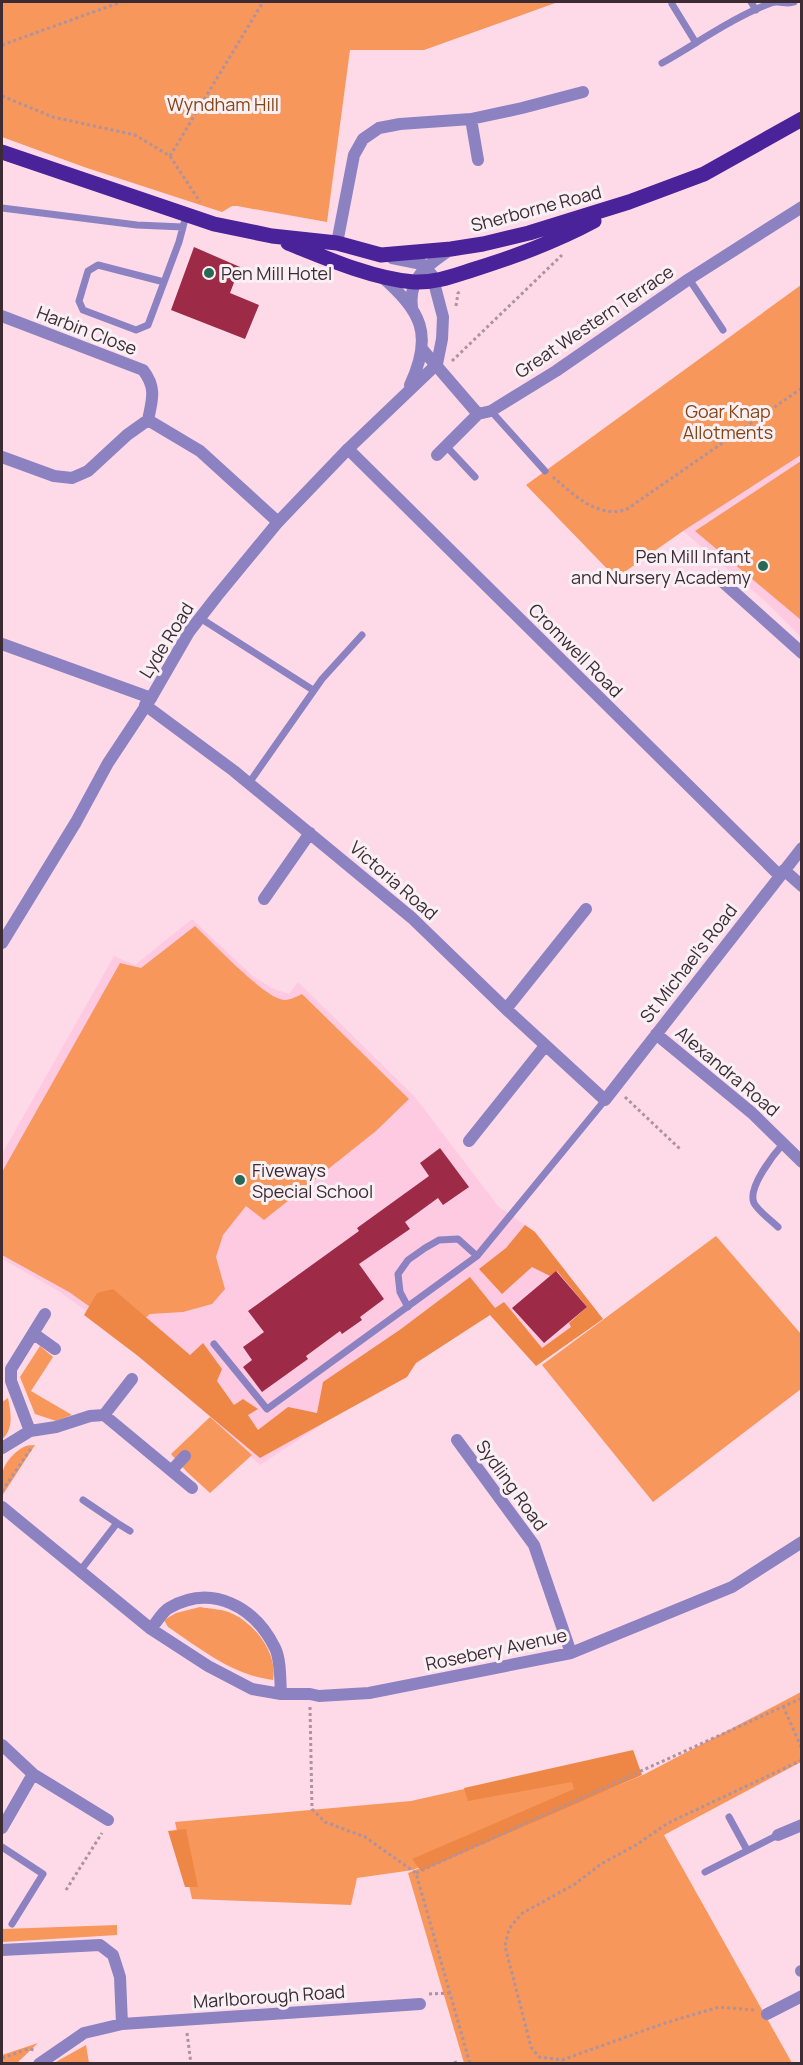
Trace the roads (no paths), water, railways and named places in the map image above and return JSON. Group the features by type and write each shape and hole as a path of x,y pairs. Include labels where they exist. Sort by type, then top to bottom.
{"main road":[{"name":"Sherborne Road","path":"381,255 451,249 529,233 629,202 704,174 801,119"},
{"path":"2,152 184,221 214,224 272,236 337,243 381,255"},
{"name":"Sherborne Road","path":"272,236 330,260 380,275 414,282 435,281 520,255 586,225 629,202"}],"street":[{"path":"337,243 354,154 363,140 379,128 400,124 471,119 584,92"},
{"path":"471,119 478,160"},
{"name":"Great Western Terrace","path":"478,414 491,411 556,371 689,279 801,207"},
{"path":"414,282 426,266 451,249"},
{"path":"381,255 426,266 435,281 443,317 440,368"},
{"name":"Lyde Road","path":"380,275 412,307"},
{"name":"Lyde Road","path":"407,392 420,365 422,349 422,334 411,299 414,282"},
{"name":"Harbin Close","path":"2,316 143,370 150,379 153,392 148,420"},
{"path":"422,349 478,414 441,451"},
{"name":"Lyde Road","path":"4,935 76,822 108,763 148,702 189,632 278,522 407,392 440,368"},
{"path":"2,457 54,476 72,478 88,471 127,435 148,420 200,451 278,522"},
{"name":"Cromwell Road","path":"348,449 782,873 801,886"},
{"path":"715,575 801,652"},
{"name":"Victoria Road","path":"2,644 148,702 412,918 506,1010 605,1100"},
{"path":"264,899 310,833"},
{"name":"St Michael's Road","path":"605,1100 801,848"},
{"path":"506,1010 586,909"},
{"name":"Alexandra Road","path":"656,1034 752,1113 801,1162"},
{"path":"469,1140 545,1046"},
{"path":"37,1431 15,1392 11,1369 45,1314"},
{"path":"33,1334 55,1349"},
{"path":"104,1415 132,1378"},
{"path":"2,1448 37,1431 90,1416 104,1415 192,1488"},
{"name":"Sydling Road","path":"457,1440 534,1545 571,1653"},
{"path":"172,1470 185,1456"},
{"name":"Rosebery Avenue","path":"2,1507 151,1629 208,1666 252,1689 281,1694 319,1696 369,1693 571,1653 732,1587 801,1542"},
{"path":"151,1629 167,1609 190,1600 218,1598 241,1608 263,1628 277,1651 281,1694"},
{"path":"2,1745 33,1774 108,1820"},
{"path":"2,1828 33,1774"},
{"path":"778,1835 801,1825"},
{"path":"2,1950 100,1945 113,1955 120,1977 122,2024"},
{"path":"767,2014 801,1996"},
{"name":"Marlborough Road","path":"39,2064 84,2033 122,2024 420,2004"}],"lane":[{"path":"751,2 756,10"},
{"path":"662,63 756,10 774,2 789,4 794,2"},
{"path":"672,4 696,44"},
{"path":"2,208 137,225 184,221 179,242 148,325 136,330 83,310 79,301 88,271 98,265 164,282"},
{"path":"689,279 723,330"},
{"path":"491,411 544,471"},
{"path":"441,451 475,477"},
{"path":"200,618 313,690"},
{"path":"249,783 322,678 362,635"},
{"path":"214,1344 267,1409 477,1256 605,1100"},
{"path":"778,1227 754,1203 753,1196 760,1176 783,1144"},
{"path":"408,1307 400,1292 398,1274 408,1260 416,1254 439,1240 458,1239 477,1256"},
{"path":"83,1500 130,1531"},
{"path":"80,1571 117,1523"},
{"path":"729,1817 747,1850"},
{"path":"705,1872 778,1835"},
{"path":"2,1848 42,1874 12,1924"}],"place":[{"name":"Pen Mill Hotel","path":"209,273"},
{"name":"Pen Mill Infant and Nursery Academy","path":"763,566"},
{"name":"Fiveways Special School","path":"240,1180"}],"park label":[{"name":"Wyndham Hill","path":"223,104"},
{"name":"Goar Knap Allotments","path":"728,421"}]}
